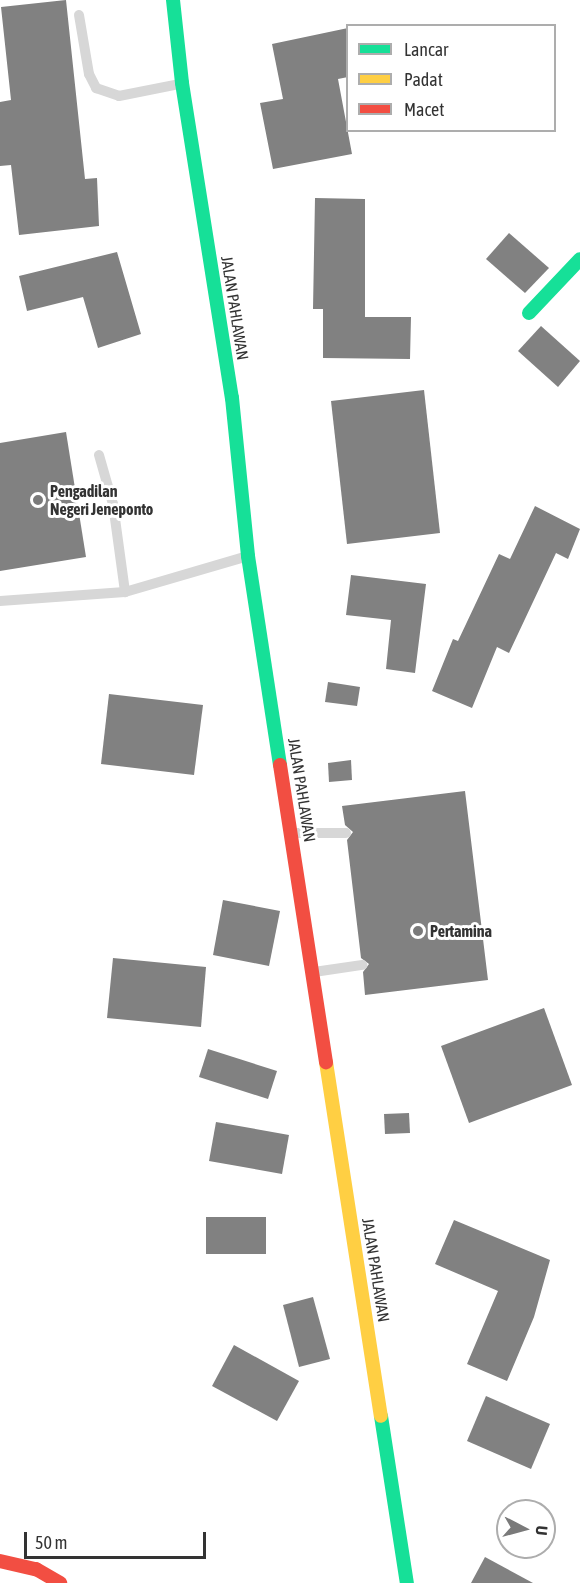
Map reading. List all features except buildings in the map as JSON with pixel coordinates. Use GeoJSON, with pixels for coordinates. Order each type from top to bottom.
{"type":"FeatureCollection","features":[{"type":"Feature","properties":{"kind":"main road","name":"JALAN PAHLAWAN"},"geometry":{"type":"LineString","coordinates":[[173,0],[182,83],[232,398],[248,556],[407,1583]]}},
{"type":"Feature","properties":{"kind":"main road"},"geometry":{"type":"LineString","coordinates":[[528,312],[580,259]]}},
{"type":"Feature","properties":{"kind":"main road"},"geometry":{"type":"LineString","coordinates":[[0,1561],[36,1569],[60,1583]]}},
{"type":"Feature","properties":{"kind":"lane"},"geometry":{"type":"LineString","coordinates":[[80,15],[89,74],[96,88],[119,96],[182,83]]}},
{"type":"Feature","properties":{"kind":"lane"},"geometry":{"type":"LineString","coordinates":[[99,454],[113,504],[125,592]]}},
{"type":"Feature","properties":{"kind":"lane"},"geometry":{"type":"LineString","coordinates":[[0,601],[125,592],[248,556]]}},
{"type":"Feature","properties":{"kind":"lane"},"geometry":{"type":"LineString","coordinates":[[292,833],[346,833]]}},
{"type":"Feature","properties":{"kind":"lane"},"geometry":{"type":"LineString","coordinates":[[313,972],[362,965]]}},
{"type":"Feature","properties":{"kind":"traffic: fast"},"geometry":{"type":"LineString","coordinates":[[173,0],[182,83],[232,398],[248,556],[280,765]]}},
{"type":"Feature","properties":{"kind":"traffic: fast"},"geometry":{"type":"LineString","coordinates":[[529,313],[580,259]]}},
{"type":"Feature","properties":{"kind":"traffic: fast"},"geometry":{"type":"LineString","coordinates":[[381,1416],[407,1583]]}},
{"type":"Feature","properties":{"kind":"traffic: slow"},"geometry":{"type":"LineString","coordinates":[[326,1062],[381,1416]]}},
{"type":"Feature","properties":{"kind":"traffic: jam"},"geometry":{"type":"LineString","coordinates":[[280,765],[326,1062]]}},
{"type":"Feature","properties":{"kind":"traffic: jam"},"geometry":{"type":"LineString","coordinates":[[0,1561],[36,1569],[60,1583]]}},
{"type":"Feature","properties":{"kind":"place","name":"Pengadilan Negeri Jeneponto"},"geometry":{"type":"Point","coordinates":[38,500]}},
{"type":"Feature","properties":{"kind":"place","name":"Pertamina"},"geometry":{"type":"Point","coordinates":[418,931]}}]}
